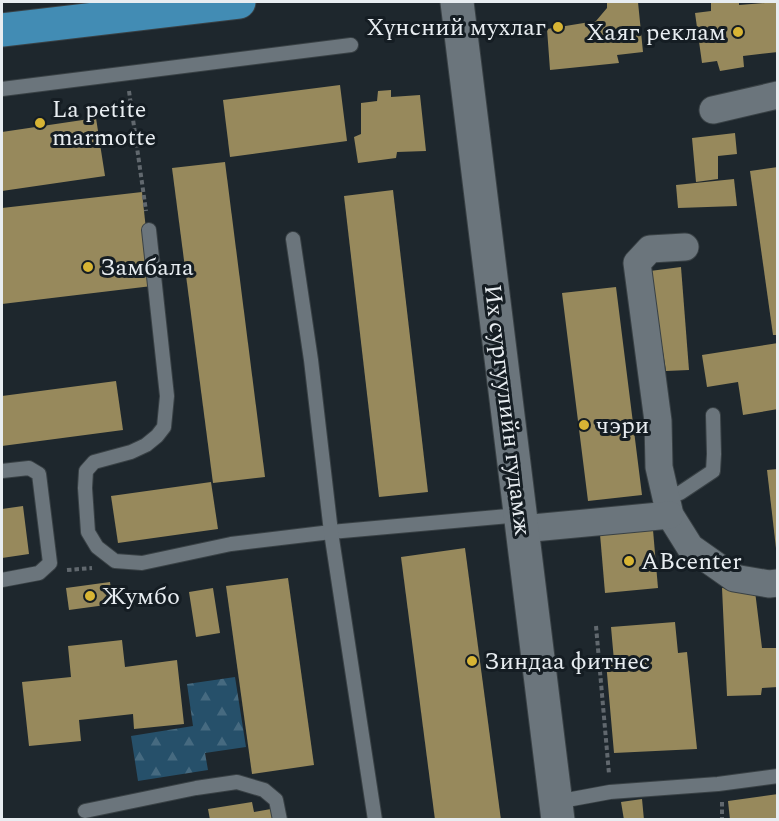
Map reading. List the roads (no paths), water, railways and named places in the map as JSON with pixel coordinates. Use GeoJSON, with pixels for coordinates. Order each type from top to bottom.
{"type":"FeatureCollection","features":[{"type":"Feature","properties":{"kind":"main road"},"geometry":{"type":"LineString","coordinates":[[2,30],[239,2]]}},
{"type":"Feature","properties":{"kind":"main road","name":"Их сургуулийн гудамж"},"geometry":{"type":"LineString","coordinates":[[457,2],[557,811]]}},
{"type":"Feature","properties":{"kind":"street"},"geometry":{"type":"LineString","coordinates":[[713,110],[777,95]]}},
{"type":"Feature","properties":{"kind":"street"},"geometry":{"type":"LineString","coordinates":[[685,247],[650,249],[637,263],[657,421],[659,467],[667,505],[690,547],[718,568],[734,578],[769,584],[777,583]]}},
{"type":"Feature","properties":{"kind":"street"},"geometry":{"type":"LineString","coordinates":[[521,522],[667,505]]}},
{"type":"Feature","properties":{"kind":"lane"},"geometry":{"type":"LineString","coordinates":[[2,88],[351,45]]}},
{"type":"Feature","properties":{"kind":"lane"},"geometry":{"type":"LineString","coordinates":[[149,230],[167,396],[164,427],[146,445],[94,462],[86,471],[88,532],[97,547],[115,561],[142,562],[231,544],[331,532],[521,522]]}},
{"type":"Feature","properties":{"kind":"lane"},"geometry":{"type":"LineString","coordinates":[[293,239],[311,360],[331,532],[375,819]]}},
{"type":"Feature","properties":{"kind":"lane"},"geometry":{"type":"LineString","coordinates":[[667,505],[680,493],[713,471],[713,416]]}},
{"type":"Feature","properties":{"kind":"lane"},"geometry":{"type":"LineString","coordinates":[[2,471],[29,468],[39,474],[50,563],[39,573],[2,580]]}},
{"type":"Feature","properties":{"kind":"lane"},"geometry":{"type":"LineString","coordinates":[[557,811],[610,792],[718,784],[777,776]]}},
{"type":"Feature","properties":{"kind":"lane"},"geometry":{"type":"LineString","coordinates":[[85,811],[237,782],[264,790],[276,800],[280,819]]}},
{"type":"Feature","properties":{"kind":"place","name":"Хүнсний мухлаг"},"geometry":{"type":"Point","coordinates":[558,27]}},
{"type":"Feature","properties":{"kind":"place","name":"Хаяг реклам"},"geometry":{"type":"Point","coordinates":[738,32]}},
{"type":"Feature","properties":{"kind":"place","name":"La petite marmotte"},"geometry":{"type":"Point","coordinates":[40,123]}},
{"type":"Feature","properties":{"kind":"place","name":"Замбала"},"geometry":{"type":"Point","coordinates":[88,267]}},
{"type":"Feature","properties":{"kind":"place","name":"чэри"},"geometry":{"type":"Point","coordinates":[584,425]}},
{"type":"Feature","properties":{"kind":"place","name":"ABcenter"},"geometry":{"type":"Point","coordinates":[629,561]}},
{"type":"Feature","properties":{"kind":"place","name":"Жумбо"},"geometry":{"type":"Point","coordinates":[90,596]}},
{"type":"Feature","properties":{"kind":"place","name":"Зиндаа фитнес"},"geometry":{"type":"Point","coordinates":[472,661]}}]}
